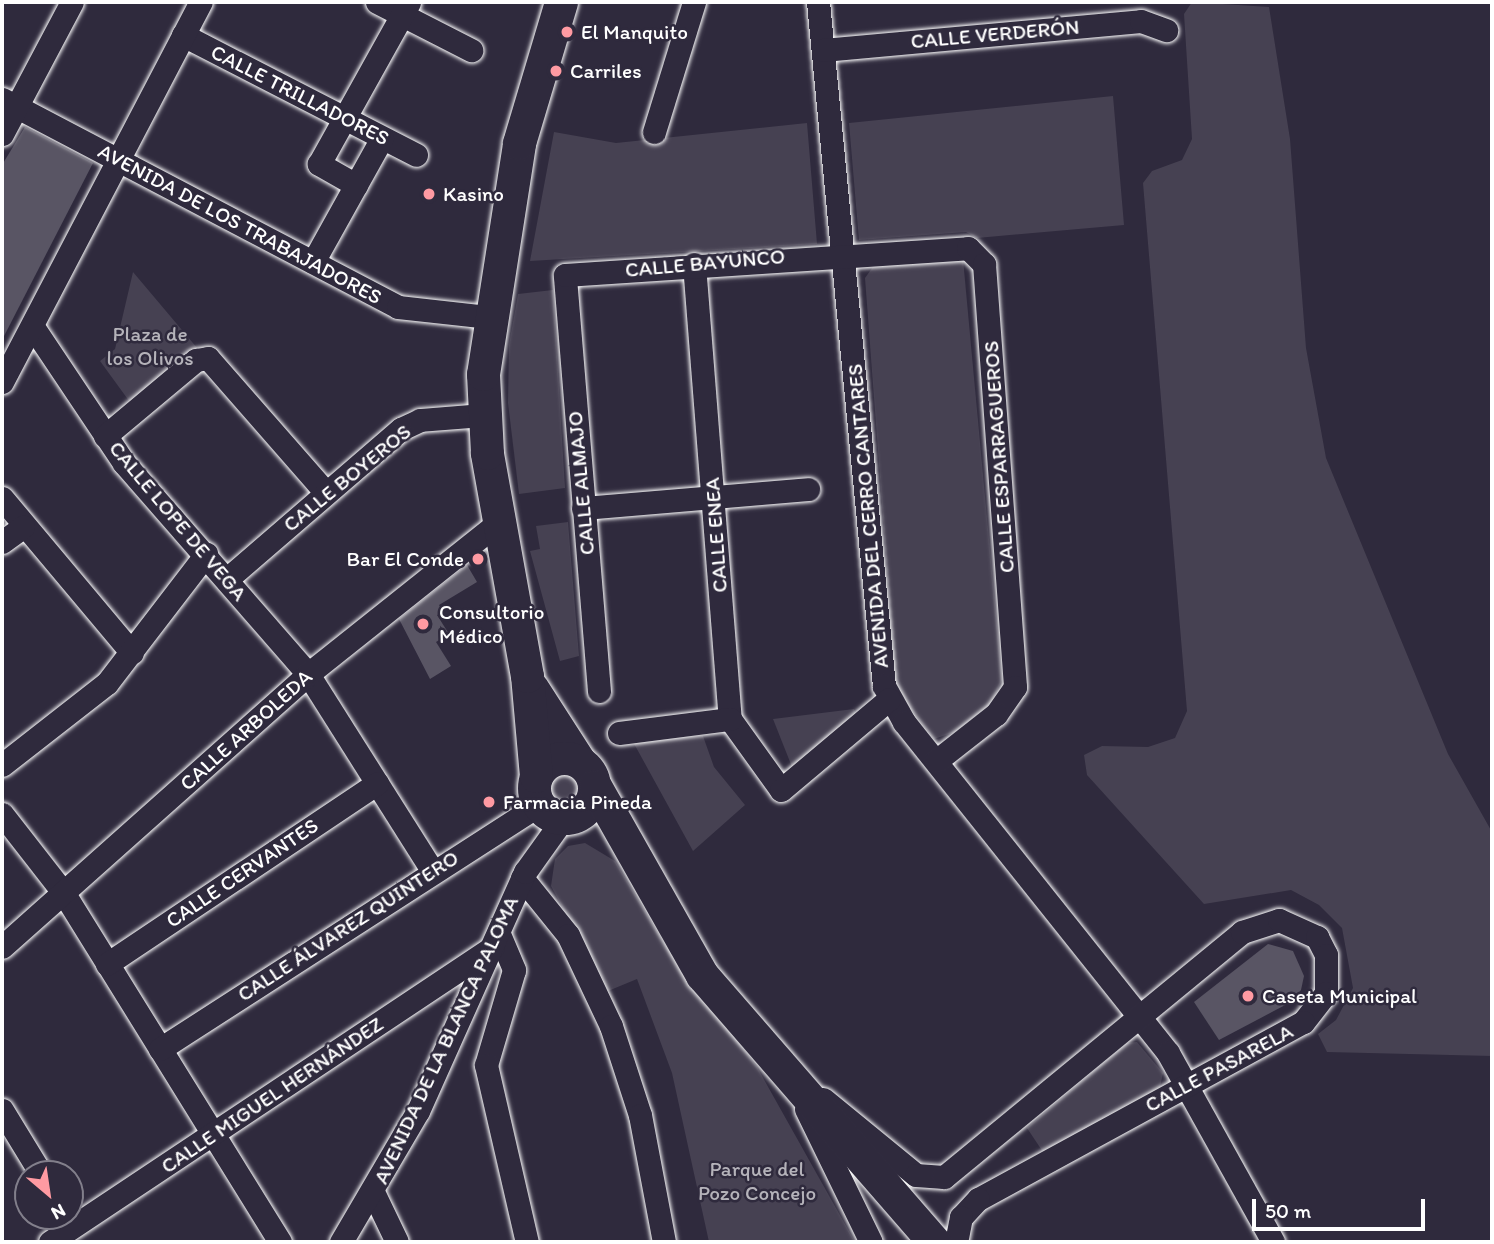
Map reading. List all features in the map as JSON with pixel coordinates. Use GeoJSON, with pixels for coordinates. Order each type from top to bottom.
{"type":"FeatureCollection","features":[{"type":"Feature","properties":{"kind":"main road"},"geometry":{"type":"LineString","coordinates":[[552,804],[498,523],[484,415],[489,317],[519,143],[561,2]]}},
{"type":"Feature","properties":{"kind":"main road"},"geometry":{"type":"LineString","coordinates":[[527,676],[587,773],[632,860],[685,951],[790,1077],[951,1240]]}},
{"type":"Feature","properties":{"kind":"main road"},"geometry":{"type":"LineString","coordinates":[[552,804],[558,758],[587,773]]}},
{"type":"Feature","properties":{"kind":"main road"},"geometry":{"type":"LineString","coordinates":[[552,804],[589,806],[587,773]]}},
{"type":"Feature","properties":{"kind":"main road"},"geometry":{"type":"LineString","coordinates":[[552,804],[608,834],[632,860]]}},
{"type":"Feature","properties":{"kind":"street"},"geometry":{"type":"LineString","coordinates":[[2,134],[9,102],[72,2]]}},
{"type":"Feature","properties":{"kind":"street"},"geometry":{"type":"LineString","coordinates":[[2,382],[33,327],[116,159],[201,2]]}},
{"type":"Feature","properties":{"kind":"street"},"geometry":{"type":"LineString","coordinates":[[377,2],[406,8],[471,50]]}},
{"type":"Feature","properties":{"kind":"street"},"geometry":{"type":"LineString","coordinates":[[654,132],[694,2]]}},
{"type":"Feature","properties":{"kind":"street","name":"AVENIDA DEL CERRO CANTARES"},"geometry":{"type":"LineString","coordinates":[[818,2],[846,252],[882,678],[889,699],[1141,1017],[1189,1084],[1273,1242]]}},
{"type":"Feature","properties":{"kind":"street"},"geometry":{"type":"LineString","coordinates":[[356,185],[319,164],[406,8]]}},
{"type":"Feature","properties":{"kind":"street","name":"CALLE VERDERÓN"},"geometry":{"type":"LineString","coordinates":[[823,50],[1141,21],[1166,30]]}},
{"type":"Feature","properties":{"kind":"street","name":"CALLE TRILLADORES"},"geometry":{"type":"LineString","coordinates":[[183,35],[416,155]]}},
{"type":"Feature","properties":{"kind":"street","name":"AVENIDA DE LOS TRABAJADORES"},"geometry":{"type":"LineString","coordinates":[[9,102],[408,310],[489,317]]}},
{"type":"Feature","properties":{"kind":"street"},"geometry":{"type":"LineString","coordinates":[[313,262],[382,138]]}},
{"type":"Feature","properties":{"kind":"street","name":"CALLE ESPARRAGUEROS"},"geometry":{"type":"LineString","coordinates":[[846,252],[968,248],[984,264],[1015,687],[996,713],[936,761]]}},
{"type":"Feature","properties":{"kind":"street","name":"CALLE BAYUNCO"},"geometry":{"type":"LineString","coordinates":[[565,275],[846,252]]}},
{"type":"Feature","properties":{"kind":"street","name":"CALLE ENEA"},"geometry":{"type":"LineString","coordinates":[[694,264],[730,719]]}},
{"type":"Feature","properties":{"kind":"street","name":"CALLE ALMAJO"},"geometry":{"type":"LineString","coordinates":[[565,275],[599,691]]}},
{"type":"Feature","properties":{"kind":"street","name":"CALLE LOPE DE VEGA"},"geometry":{"type":"LineString","coordinates":[[33,327],[105,436],[308,674],[432,870]]}},
{"type":"Feature","properties":{"kind":"street"},"geometry":{"type":"LineString","coordinates":[[105,436],[202,358],[326,493]]}},
{"type":"Feature","properties":{"kind":"street","name":"CALLE BOYEROS"},"geometry":{"type":"LineString","coordinates":[[227,579],[410,424],[484,415]]}},
{"type":"Feature","properties":{"kind":"street"},"geometry":{"type":"LineString","coordinates":[[583,508],[808,489]]}},
{"type":"Feature","properties":{"kind":"street"},"geometry":{"type":"LineString","coordinates":[[2,498],[23,527],[132,653]]}},
{"type":"Feature","properties":{"kind":"street","name":"CALLE ARBOLEDA"},"geometry":{"type":"LineString","coordinates":[[2,947],[308,674],[498,523]]}},
{"type":"Feature","properties":{"kind":"street"},"geometry":{"type":"LineString","coordinates":[[2,542],[23,527]]}},
{"type":"Feature","properties":{"kind":"street"},"geometry":{"type":"LineString","coordinates":[[2,765],[94,695],[132,653],[206,554]]}},
{"type":"Feature","properties":{"kind":"street"},"geometry":{"type":"LineString","coordinates":[[619,733],[730,719],[781,790],[889,699]]}},
{"type":"Feature","properties":{"kind":"street","name":"CALLE CERVANTES"},"geometry":{"type":"LineString","coordinates":[[107,964],[377,783]]}},
{"type":"Feature","properties":{"kind":"street","name":"CALLE ÁLVAREZ QUINTERO"},"geometry":{"type":"LineString","coordinates":[[160,1049],[432,870],[552,804]]}},
{"type":"Feature","properties":{"kind":"street","name":"AVENIDA DE LA BLANCA PALOMA"},"geometry":{"type":"LineString","coordinates":[[341,1242],[374,1195],[496,941],[552,804]]}},
{"type":"Feature","properties":{"kind":"street"},"geometry":{"type":"LineString","coordinates":[[2,814],[63,892],[279,1242]]}},
{"type":"Feature","properties":{"kind":"street"},"geometry":{"type":"LineString","coordinates":[[524,875],[568,935],[611,1026],[640,1115],[664,1242]]}},
{"type":"Feature","properties":{"kind":"street","name":"CALLE PASARELA"},"geometry":{"type":"LineString","coordinates":[[790,1077],[916,1175],[944,1177],[1258,923],[1279,920],[1317,937],[1329,975],[1318,1009],[1287,1033],[978,1199],[951,1240]]}},
{"type":"Feature","properties":{"kind":"street"},"geometry":{"type":"LineString","coordinates":[[496,941],[514,970],[486,1065],[527,1242]]}},
{"type":"Feature","properties":{"kind":"street","name":"CALLE MIGUEL HERNÁNDEZ"},"geometry":{"type":"LineString","coordinates":[[84,1221],[496,941]]}},
{"type":"Feature","properties":{"kind":"street"},"geometry":{"type":"LineString","coordinates":[[790,1077],[871,1242]]}},
{"type":"Feature","properties":{"kind":"street"},"geometry":{"type":"LineString","coordinates":[[2,1110],[32,1160]]}},
{"type":"Feature","properties":{"kind":"street"},"geometry":{"type":"LineString","coordinates":[[374,1195],[397,1242]]}},
{"type":"Feature","properties":{"kind":"street","name":"CALLE MIGUEL HERNÁNDEZ"},"geometry":{"type":"LineString","coordinates":[[50,1242],[71,1230]]}},
{"type":"Feature","properties":{"kind":"green space"},"geometry":{"type":"Polygon","coordinates":[[[1192,2],[1269,7],[1290,139],[1306,348],[1326,458],[1448,754],[1492,832],[1492,1056],[1327,1052],[1318,1034],[1336,1020],[1353,988],[1342,928],[1319,905],[1291,890],[1204,904],[1087,775],[1084,755],[1102,746],[1148,747],[1175,738],[1187,711],[1143,183],[1152,171],[1182,160],[1192,139],[1184,14],[1192,2]]]}},
{"type":"Feature","properties":{"kind":"green space"},"geometry":{"type":"Polygon","coordinates":[[[1113,96],[1124,225],[977,238],[966,232],[859,240],[849,123],[1113,96]]]}},
{"type":"Feature","properties":{"kind":"green space"},"geometry":{"type":"Polygon","coordinates":[[[807,123],[817,244],[530,261],[554,132],[616,143],[807,123]]]}},
{"type":"Feature","properties":{"kind":"green space"},"geometry":{"type":"Polygon","coordinates":[[[963,259],[1002,680],[991,703],[955,732],[934,739],[896,689],[865,278],[875,264],[963,259]]]}},
{"type":"Feature","properties":{"kind":"green space","name":"Plaza de los Olivos"},"geometry":{"type":"Polygon","coordinates":[[[133,272],[198,349],[132,405],[100,361],[115,349],[133,272]]]}},
{"type":"Feature","properties":{"kind":"green space"},"geometry":{"type":"Polygon","coordinates":[[[553,290],[565,488],[519,494],[508,403],[509,345],[518,294],[553,290]]]}},
{"type":"Feature","properties":{"kind":"green space"},"geometry":{"type":"Polygon","coordinates":[[[568,522],[579,656],[560,661],[530,551],[540,549],[536,526],[568,522]]]}},
{"type":"Feature","properties":{"kind":"green space"},"geometry":{"type":"Polygon","coordinates":[[[854,709],[857,718],[794,772],[773,719],[854,709]]]}},
{"type":"Feature","properties":{"kind":"green space"},"geometry":{"type":"Polygon","coordinates":[[[703,736],[714,767],[745,805],[693,851],[632,740],[703,736]]]}},
{"type":"Feature","properties":{"kind":"green space"},"geometry":{"type":"Polygon","coordinates":[[[564,768],[578,773],[583,787],[578,801],[564,806],[550,801],[545,787],[550,773],[564,768]]]}},
{"type":"Feature","properties":{"kind":"green space","name":"Parque del Pozo Concejo"},"geometry":{"type":"Polygon","coordinates":[[[585,843],[615,861],[662,940],[757,1067],[855,1242],[709,1242],[672,1073],[637,979],[608,991],[551,886],[555,859],[568,846],[585,843]]]}},
{"type":"Feature","properties":{"kind":"green space"},"geometry":{"type":"Polygon","coordinates":[[[1137,1042],[1163,1073],[1159,1092],[1043,1152],[1027,1128],[1127,1043],[1137,1042]]]}},
{"type":"Feature","properties":{"kind":"building"},"geometry":{"type":"Polygon","coordinates":[[[25,127],[93,163],[2,340],[2,165],[25,127]]]}},
{"type":"Feature","properties":{"kind":"building","name":"Consultorio Médico"},"geometry":{"type":"Polygon","coordinates":[[[467,565],[477,582],[439,605],[443,612],[437,615],[449,634],[436,642],[451,666],[430,679],[399,619],[467,565]]]}},
{"type":"Feature","properties":{"kind":"building","name":"Caseta Municipal"},"geometry":{"type":"Polygon","coordinates":[[[1268,944],[1293,951],[1304,976],[1301,990],[1291,1002],[1219,1040],[1194,1002],[1268,944]]]}},
{"type":"Feature","properties":{"kind":"place","name":"El Manquito"},"geometry":{"type":"Point","coordinates":[567,32]}},
{"type":"Feature","properties":{"kind":"place","name":"Carriles"},"geometry":{"type":"Point","coordinates":[556,71]}},
{"type":"Feature","properties":{"kind":"place","name":"Kasino"},"geometry":{"type":"Point","coordinates":[429,194]}},
{"type":"Feature","properties":{"kind":"place","name":"Bar El Conde"},"geometry":{"type":"Point","coordinates":[478,559]}},
{"type":"Feature","properties":{"kind":"place","name":"Consultorio Médico"},"geometry":{"type":"Point","coordinates":[423,624]}},
{"type":"Feature","properties":{"kind":"place","name":"Farmacia Pineda"},"geometry":{"type":"Point","coordinates":[489,802]}},
{"type":"Feature","properties":{"kind":"place","name":"Caseta Municipal"},"geometry":{"type":"Point","coordinates":[1248,996]}}]}
